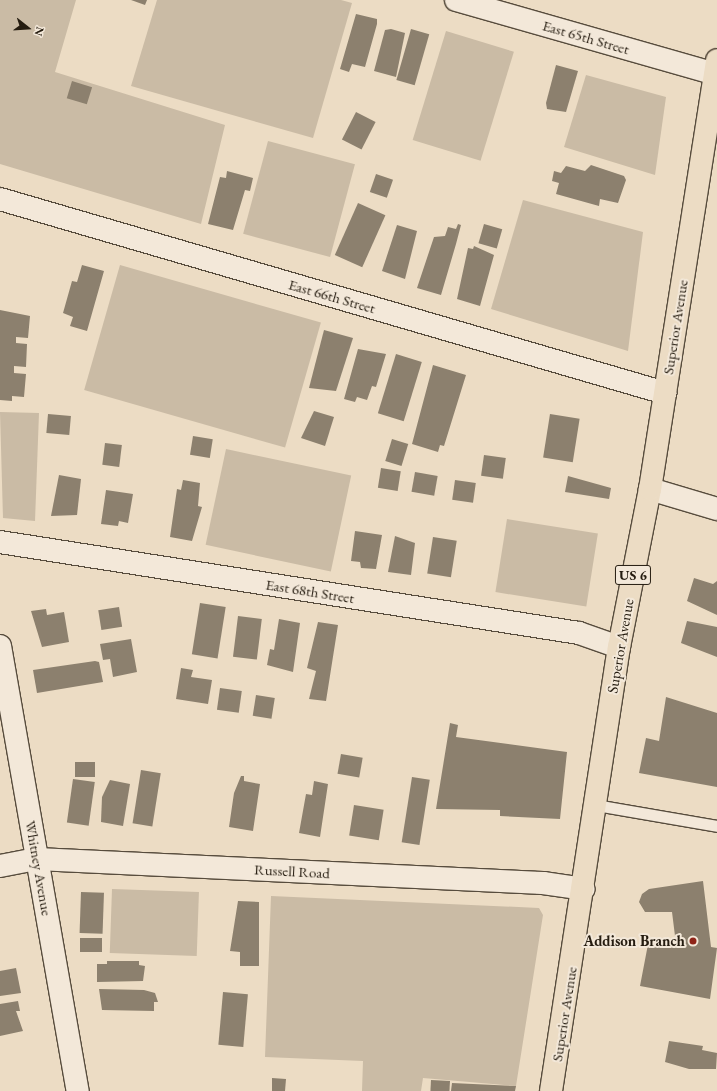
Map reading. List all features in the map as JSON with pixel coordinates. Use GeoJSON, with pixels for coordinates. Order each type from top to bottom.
{"type":"FeatureCollection","features":[{"type":"Feature","properties":{"kind":"main road","name":"Superior Avenue"},"geometry":{"type":"LineString","coordinates":[[551,1091],[584,889],[619,647],[650,489],[716,69]]}},
{"type":"Feature","properties":{"kind":"street","name":"East 65th Street"},"geometry":{"type":"LineString","coordinates":[[456,0],[716,69]]}},
{"type":"Feature","properties":{"kind":"street","name":"East 66th Street"},"geometry":{"type":"LineString","coordinates":[[0,199],[665,393]]}},
{"type":"Feature","properties":{"kind":"street"},"geometry":{"type":"LineString","coordinates":[[650,489],[717,509]]}},
{"type":"Feature","properties":{"kind":"street","name":"East 68th Street"},"geometry":{"type":"LineString","coordinates":[[0,542],[579,633],[619,647]]}},
{"type":"Feature","properties":{"kind":"street","name":"Whitney Avenue"},"geometry":{"type":"LineString","coordinates":[[0,646],[78,1091]]}},
{"type":"Feature","properties":{"kind":"street","name":"Russell Road"},"geometry":{"type":"LineString","coordinates":[[0,866],[37,859],[543,883],[584,889]]}},
{"type":"Feature","properties":{"kind":"lane"},"geometry":{"type":"LineString","coordinates":[[596,805],[717,826]]}},
{"type":"Feature","properties":{"kind":"shaded area"},"geometry":{"type":"Polygon","coordinates":[[[0,0],[76,0],[55,72],[225,125],[201,224],[0,164],[0,0]]]}},
{"type":"Feature","properties":{"kind":"shaded area"},"geometry":{"type":"Polygon","coordinates":[[[157,0],[341,0],[352,3],[313,138],[131,86],[157,0]]]}},
{"type":"Feature","properties":{"kind":"shaded area"},"geometry":{"type":"Polygon","coordinates":[[[446,31],[514,52],[481,161],[413,140],[446,31]]]}},
{"type":"Feature","properties":{"kind":"shaded area"},"geometry":{"type":"Polygon","coordinates":[[[586,75],[666,97],[655,175],[564,147],[586,75]]]}},
{"type":"Feature","properties":{"kind":"shaded area"},"geometry":{"type":"Polygon","coordinates":[[[268,141],[355,164],[330,257],[243,234],[268,141]]]}},
{"type":"Feature","properties":{"kind":"shaded area"},"geometry":{"type":"Polygon","coordinates":[[[523,200],[643,232],[628,351],[491,309],[523,200]]]}},
{"type":"Feature","properties":{"kind":"shaded area"},"geometry":{"type":"Polygon","coordinates":[[[120,265],[321,323],[285,448],[84,390],[120,265]]]}},
{"type":"Feature","properties":{"kind":"shaded area"},"geometry":{"type":"Polygon","coordinates":[[[0,412],[39,413],[35,521],[3,518],[0,412]]]}},
{"type":"Feature","properties":{"kind":"shaded area"},"geometry":{"type":"Polygon","coordinates":[[[226,449],[351,476],[331,571],[206,545],[226,449]]]}},
{"type":"Feature","properties":{"kind":"shaded area"},"geometry":{"type":"Polygon","coordinates":[[[507,519],[598,533],[586,606],[495,592],[507,519]]]}},
{"type":"Feature","properties":{"kind":"shaded area"},"geometry":{"type":"Polygon","coordinates":[[[112,889],[199,892],[197,956],[110,953],[112,889]]]}},
{"type":"Feature","properties":{"kind":"shaded area"},"geometry":{"type":"Polygon","coordinates":[[[271,896],[539,908],[543,915],[516,1086],[423,1078],[421,1091],[362,1091],[363,1061],[265,1057],[271,896]]]}},
{"type":"Feature","properties":{"kind":"building"},"geometry":{"type":"Polygon","coordinates":[[[131,0],[147,0],[145,5],[131,0]]]}},
{"type":"Feature","properties":{"kind":"building"},"geometry":{"type":"Polygon","coordinates":[[[356,14],[377,19],[377,24],[365,67],[352,64],[349,72],[340,69],[356,14]]]}},
{"type":"Feature","properties":{"kind":"building"},"geometry":{"type":"Polygon","coordinates":[[[391,29],[405,33],[396,77],[374,71],[385,30],[391,29]]]}},
{"type":"Feature","properties":{"kind":"building"},"geometry":{"type":"Polygon","coordinates":[[[411,29],[429,34],[415,85],[396,80],[411,29]]]}},
{"type":"Feature","properties":{"kind":"building"},"geometry":{"type":"Polygon","coordinates":[[[556,65],[578,71],[566,112],[547,109],[546,103],[556,65]]]}},
{"type":"Feature","properties":{"kind":"building"},"geometry":{"type":"Polygon","coordinates":[[[72,81],[92,87],[87,104],[67,98],[72,81]]]}},
{"type":"Feature","properties":{"kind":"building"},"geometry":{"type":"Polygon","coordinates":[[[356,112],[376,122],[362,150],[342,140],[356,112]]]}},
{"type":"Feature","properties":{"kind":"building"},"geometry":{"type":"Polygon","coordinates":[[[591,165],[624,176],[626,180],[618,203],[600,199],[599,206],[556,194],[559,183],[552,181],[554,171],[561,173],[566,166],[585,171],[591,165]]]}},
{"type":"Feature","properties":{"kind":"building"},"geometry":{"type":"Polygon","coordinates":[[[227,171],[253,178],[250,191],[245,190],[233,230],[208,224],[220,177],[226,178],[227,171]]]}},
{"type":"Feature","properties":{"kind":"building"},"geometry":{"type":"Polygon","coordinates":[[[376,174],[393,180],[387,198],[370,192],[376,174]]]}},
{"type":"Feature","properties":{"kind":"building"},"geometry":{"type":"Polygon","coordinates":[[[358,203],[385,215],[362,267],[335,255],[358,203]]]}},
{"type":"Feature","properties":{"kind":"building"},"geometry":{"type":"Polygon","coordinates":[[[458,224],[461,225],[441,295],[417,288],[434,237],[445,236],[448,227],[456,229],[458,224]]]}},
{"type":"Feature","properties":{"kind":"building"},"geometry":{"type":"Polygon","coordinates":[[[484,224],[502,229],[497,248],[478,243],[484,224]]]}},
{"type":"Feature","properties":{"kind":"building"},"geometry":{"type":"Polygon","coordinates":[[[397,225],[417,231],[405,279],[382,271],[397,225]]]}},
{"type":"Feature","properties":{"kind":"building"},"geometry":{"type":"Polygon","coordinates":[[[474,246],[494,255],[480,306],[457,299],[468,248],[473,249],[474,246]]]}},
{"type":"Feature","properties":{"kind":"building"},"geometry":{"type":"Polygon","coordinates":[[[82,265],[104,271],[87,331],[70,326],[73,317],[63,313],[72,281],[77,282],[82,265]]]}},
{"type":"Feature","properties":{"kind":"building"},"geometry":{"type":"Polygon","coordinates":[[[0,310],[30,316],[28,338],[16,337],[16,343],[27,344],[26,367],[14,366],[14,373],[26,374],[24,397],[12,396],[12,401],[0,400],[0,310]]]}},
{"type":"Feature","properties":{"kind":"building"},"geometry":{"type":"Polygon","coordinates":[[[324,330],[353,338],[336,391],[309,388],[324,330]]]}},
{"type":"Feature","properties":{"kind":"building"},"geometry":{"type":"Polygon","coordinates":[[[358,349],[386,354],[376,387],[372,386],[367,400],[357,397],[355,402],[344,399],[358,349]]]}},
{"type":"Feature","properties":{"kind":"building"},"geometry":{"type":"Polygon","coordinates":[[[396,354],[422,362],[404,421],[378,413],[396,354]]]}},
{"type":"Feature","properties":{"kind":"building"},"geometry":{"type":"Polygon","coordinates":[[[433,365],[466,375],[444,446],[440,445],[438,452],[412,444],[433,365]]]}},
{"type":"Feature","properties":{"kind":"building"},"geometry":{"type":"Polygon","coordinates":[[[314,411],[334,417],[325,446],[301,438],[314,411]]]}},
{"type":"Feature","properties":{"kind":"building"},"geometry":{"type":"Polygon","coordinates":[[[48,414],[71,416],[69,435],[46,433],[48,414]]]}},
{"type":"Feature","properties":{"kind":"building"},"geometry":{"type":"Polygon","coordinates":[[[550,414],[580,419],[573,462],[543,457],[550,414]]]}},
{"type":"Feature","properties":{"kind":"building"},"geometry":{"type":"Polygon","coordinates":[[[193,436],[213,439],[210,458],[190,455],[193,436]]]}},
{"type":"Feature","properties":{"kind":"building"},"geometry":{"type":"Polygon","coordinates":[[[392,439],[408,444],[402,466],[385,461],[392,439]]]}},
{"type":"Feature","properties":{"kind":"building"},"geometry":{"type":"Polygon","coordinates":[[[105,443],[122,445],[119,467],[102,465],[105,443]]]}},
{"type":"Feature","properties":{"kind":"building"},"geometry":{"type":"Polygon","coordinates":[[[484,455],[506,458],[503,479],[481,476],[484,455]]]}},
{"type":"Feature","properties":{"kind":"building"},"geometry":{"type":"Polygon","coordinates":[[[381,468],[401,471],[398,491],[378,488],[381,468]]]}},
{"type":"Feature","properties":{"kind":"building"},"geometry":{"type":"Polygon","coordinates":[[[415,472],[438,476],[434,496],[412,492],[415,472]]]}},
{"type":"Feature","properties":{"kind":"building"},"geometry":{"type":"Polygon","coordinates":[[[59,475],[81,479],[77,515],[51,516],[59,475]]]}},
{"type":"Feature","properties":{"kind":"building"},"geometry":{"type":"Polygon","coordinates":[[[568,476],[611,488],[609,499],[565,492],[568,476]]]}},
{"type":"Feature","properties":{"kind":"building"},"geometry":{"type":"Polygon","coordinates":[[[183,480],[200,483],[198,506],[202,507],[192,541],[170,537],[177,489],[181,490],[183,480]]]}},
{"type":"Feature","properties":{"kind":"building"},"geometry":{"type":"Polygon","coordinates":[[[455,480],[476,483],[473,503],[452,500],[455,480]]]}},
{"type":"Feature","properties":{"kind":"building"},"geometry":{"type":"Polygon","coordinates":[[[106,490],[133,494],[128,523],[119,521],[118,526],[101,524],[106,490]]]}},
{"type":"Feature","properties":{"kind":"building"},"geometry":{"type":"Polygon","coordinates":[[[355,531],[382,535],[376,569],[361,568],[360,562],[351,561],[355,531]]]}},
{"type":"Feature","properties":{"kind":"building"},"geometry":{"type":"Polygon","coordinates":[[[395,536],[415,543],[411,575],[388,572],[395,536]]]}},
{"type":"Feature","properties":{"kind":"building"},"geometry":{"type":"Polygon","coordinates":[[[433,537],[457,541],[451,577],[427,574],[433,537]]]}},
{"type":"Feature","properties":{"kind":"building"},"geometry":{"type":"Polygon","coordinates":[[[694,578],[713,584],[717,581],[717,615],[687,601],[694,578]]]}},
{"type":"Feature","properties":{"kind":"building"},"geometry":{"type":"Polygon","coordinates":[[[200,603],[226,607],[218,658],[192,654],[200,603]]]}},
{"type":"Feature","properties":{"kind":"building"},"geometry":{"type":"Polygon","coordinates":[[[119,607],[122,627],[101,630],[98,610],[119,607]]]}},
{"type":"Feature","properties":{"kind":"building"},"geometry":{"type":"Polygon","coordinates":[[[46,609],[47,615],[64,612],[69,642],[42,647],[31,611],[46,609]]]}},
{"type":"Feature","properties":{"kind":"building"},"geometry":{"type":"Polygon","coordinates":[[[238,616],[262,619],[257,660],[233,657],[238,616]]]}},
{"type":"Feature","properties":{"kind":"building"},"geometry":{"type":"Polygon","coordinates":[[[279,619],[300,623],[293,672],[267,665],[270,649],[274,650],[279,619]]]}},
{"type":"Feature","properties":{"kind":"building"},"geometry":{"type":"Polygon","coordinates":[[[687,621],[717,627],[717,657],[681,643],[687,621]]]}},
{"type":"Feature","properties":{"kind":"building"},"geometry":{"type":"Polygon","coordinates":[[[318,622],[338,625],[326,701],[309,699],[316,671],[307,668],[318,622]]]}},
{"type":"Feature","properties":{"kind":"building"},"geometry":{"type":"Polygon","coordinates":[[[131,639],[137,672],[113,677],[110,659],[103,660],[100,644],[131,639]]]}},
{"type":"Feature","properties":{"kind":"building"},"geometry":{"type":"Polygon","coordinates":[[[95,661],[99,662],[103,682],[37,693],[33,670],[95,661]]]}},
{"type":"Feature","properties":{"kind":"building"},"geometry":{"type":"Polygon","coordinates":[[[181,668],[193,670],[191,677],[212,680],[208,704],[176,699],[181,668]]]}},
{"type":"Feature","properties":{"kind":"building"},"geometry":{"type":"Polygon","coordinates":[[[220,688],[242,691],[239,713],[217,710],[220,688]]]}},
{"type":"Feature","properties":{"kind":"building"},"geometry":{"type":"Polygon","coordinates":[[[256,695],[275,698],[271,719],[253,716],[256,695]]]}},
{"type":"Feature","properties":{"kind":"building"},"geometry":{"type":"Polygon","coordinates":[[[666,697],[717,713],[717,787],[639,773],[646,738],[659,741],[666,697]]]}},
{"type":"Feature","properties":{"kind":"building"},"geometry":{"type":"Polygon","coordinates":[[[450,723],[458,725],[456,737],[567,752],[560,819],[500,816],[500,810],[436,809],[450,723]]]}},
{"type":"Feature","properties":{"kind":"building"},"geometry":{"type":"Polygon","coordinates":[[[341,754],[363,758],[359,778],[338,774],[341,754]]]}},
{"type":"Feature","properties":{"kind":"building"},"geometry":{"type":"Polygon","coordinates":[[[75,762],[95,762],[95,777],[75,777],[75,762]]]}},
{"type":"Feature","properties":{"kind":"building"},"geometry":{"type":"Polygon","coordinates":[[[141,770],[161,773],[152,826],[133,823],[141,770]]]}},
{"type":"Feature","properties":{"kind":"building"},"geometry":{"type":"Polygon","coordinates":[[[241,776],[244,776],[244,781],[260,784],[253,831],[229,827],[234,793],[241,776]]]}},
{"type":"Feature","properties":{"kind":"building"},"geometry":{"type":"Polygon","coordinates":[[[412,777],[430,780],[419,845],[402,842],[412,777]]]}},
{"type":"Feature","properties":{"kind":"building"},"geometry":{"type":"Polygon","coordinates":[[[73,779],[95,782],[89,826],[67,823],[73,779]]]}},
{"type":"Feature","properties":{"kind":"building"},"geometry":{"type":"Polygon","coordinates":[[[110,780],[130,784],[123,826],[101,822],[102,797],[110,780]]]}},
{"type":"Feature","properties":{"kind":"building"},"geometry":{"type":"Polygon","coordinates":[[[314,781],[328,784],[320,837],[299,833],[306,794],[312,795],[314,781]]]}},
{"type":"Feature","properties":{"kind":"building"},"geometry":{"type":"Polygon","coordinates":[[[354,805],[384,810],[379,840],[349,836],[354,805]]]}},
{"type":"Feature","properties":{"kind":"building","name":"Addison Branch"},"geometry":{"type":"Polygon","coordinates":[[[703,881],[711,947],[717,948],[710,999],[640,986],[649,939],[676,944],[672,912],[645,912],[639,902],[642,894],[649,889],[703,881]]]}},
{"type":"Feature","properties":{"kind":"building"},"geometry":{"type":"Polygon","coordinates":[[[81,892],[104,893],[103,934],[80,933],[81,892]]]}},
{"type":"Feature","properties":{"kind":"building"},"geometry":{"type":"Polygon","coordinates":[[[238,901],[259,902],[259,966],[240,966],[240,952],[230,951],[238,901]]]}},
{"type":"Feature","properties":{"kind":"building"},"geometry":{"type":"Polygon","coordinates":[[[80,938],[102,938],[102,952],[80,952],[80,938]]]}},
{"type":"Feature","properties":{"kind":"building"},"geometry":{"type":"Polygon","coordinates":[[[107,961],[139,961],[139,965],[145,966],[143,981],[97,982],[97,964],[107,964],[107,961]]]}},
{"type":"Feature","properties":{"kind":"building"},"geometry":{"type":"Polygon","coordinates":[[[16,968],[21,993],[0,996],[0,971],[16,968]]]}},
{"type":"Feature","properties":{"kind":"building"},"geometry":{"type":"Polygon","coordinates":[[[99,989],[144,990],[155,993],[158,1002],[154,1002],[154,1011],[102,1010],[99,989]]]}},
{"type":"Feature","properties":{"kind":"building"},"geometry":{"type":"Polygon","coordinates":[[[223,992],[248,994],[243,1047],[218,1045],[223,992]]]}},
{"type":"Feature","properties":{"kind":"building"},"geometry":{"type":"Polygon","coordinates":[[[18,1001],[20,1011],[16,1011],[23,1031],[0,1036],[0,1004],[18,1001]]]}},
{"type":"Feature","properties":{"kind":"building"},"geometry":{"type":"Polygon","coordinates":[[[669,1041],[703,1046],[702,1050],[717,1053],[716,1069],[689,1069],[665,1062],[669,1041]]]}},
{"type":"Feature","properties":{"kind":"building"},"geometry":{"type":"Polygon","coordinates":[[[272,1078],[286,1079],[285,1091],[272,1091],[272,1078]]]}},
{"type":"Feature","properties":{"kind":"building"},"geometry":{"type":"Polygon","coordinates":[[[431,1080],[450,1081],[449,1091],[430,1091],[431,1080]]]}},
{"type":"Feature","properties":{"kind":"building"},"geometry":{"type":"Polygon","coordinates":[[[452,1083],[516,1086],[515,1091],[451,1091],[452,1083]]]}},
{"type":"Feature","properties":{"kind":"place","name":"Addison Branch"},"geometry":{"type":"Point","coordinates":[693,941]}}]}
